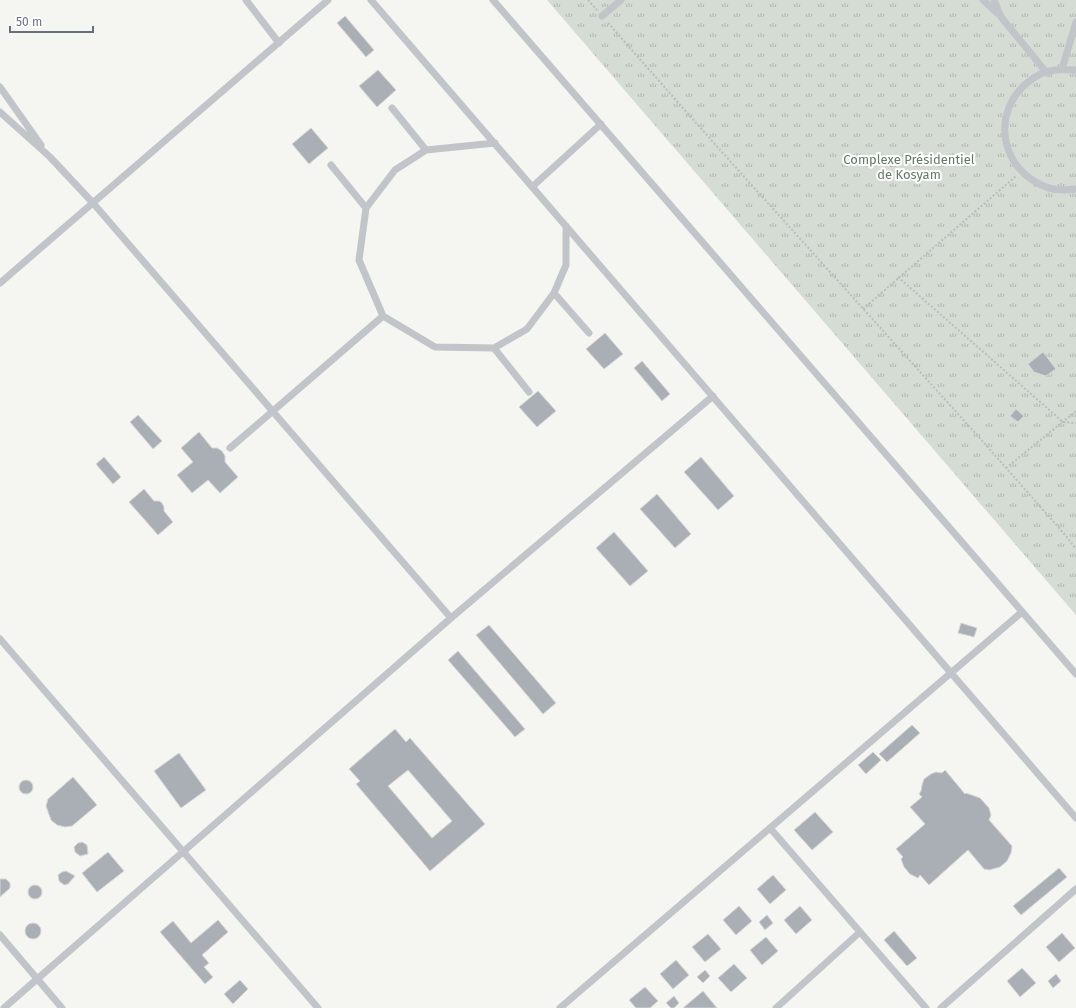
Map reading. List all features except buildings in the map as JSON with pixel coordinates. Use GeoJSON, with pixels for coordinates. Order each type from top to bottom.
{"type":"FeatureCollection","features":[{"type":"Feature","properties":{"kind":"lane"},"geometry":{"type":"LineString","coordinates":[[246,0],[279,43]]}},
{"type":"Feature","properties":{"kind":"lane"},"geometry":{"type":"LineString","coordinates":[[0,283],[328,0]]}},
{"type":"Feature","properties":{"kind":"lane"},"geometry":{"type":"LineString","coordinates":[[371,0],[1076,818]]}},
{"type":"Feature","properties":{"kind":"lane"},"geometry":{"type":"LineString","coordinates":[[493,0],[1076,674]]}},
{"type":"Feature","properties":{"kind":"lane"},"geometry":{"type":"LineString","coordinates":[[602,16],[621,0]]}},
{"type":"Feature","properties":{"kind":"lane"},"geometry":{"type":"LineString","coordinates":[[983,0],[1001,17],[1046,72]]}},
{"type":"Feature","properties":{"kind":"lane"},"geometry":{"type":"LineString","coordinates":[[994,0],[1001,17]]}},
{"type":"Feature","properties":{"kind":"lane"},"geometry":{"type":"LineString","coordinates":[[1062,69],[1076,22]]}},
{"type":"Feature","properties":{"kind":"lane"},"geometry":{"type":"LineString","coordinates":[[1076,70],[1062,69],[1046,72],[1032,79],[1020,88],[1006,115],[1005,130],[1007,145],[1012,159],[1021,171],[1033,181],[1047,188],[1062,190],[1076,189]]}},
{"type":"Feature","properties":{"kind":"lane"},"geometry":{"type":"LineString","coordinates":[[0,87],[50,157]]}},
{"type":"Feature","properties":{"kind":"lane"},"geometry":{"type":"LineString","coordinates":[[392,108],[426,150]]}},
{"type":"Feature","properties":{"kind":"lane"},"geometry":{"type":"LineString","coordinates":[[0,112],[50,157],[92,203],[451,618]]}},
{"type":"Feature","properties":{"kind":"lane"},"geometry":{"type":"LineString","coordinates":[[532,187],[601,124]]}},
{"type":"Feature","properties":{"kind":"lane"},"geometry":{"type":"LineString","coordinates":[[495,143],[426,150],[395,170],[366,208],[360,260],[383,316],[435,347],[494,348],[528,329],[554,293],[566,265],[566,226]]}},
{"type":"Feature","properties":{"kind":"lane"},"geometry":{"type":"LineString","coordinates":[[331,165],[366,208]]}},
{"type":"Feature","properties":{"kind":"lane"},"geometry":{"type":"LineString","coordinates":[[554,293],[589,333]]}},
{"type":"Feature","properties":{"kind":"lane"},"geometry":{"type":"LineString","coordinates":[[230,448],[383,316]]}},
{"type":"Feature","properties":{"kind":"lane"},"geometry":{"type":"LineString","coordinates":[[494,348],[529,392]]}},
{"type":"Feature","properties":{"kind":"lane"},"geometry":{"type":"LineString","coordinates":[[4,1008],[451,618],[712,396]]}},
{"type":"Feature","properties":{"kind":"lane"},"geometry":{"type":"LineString","coordinates":[[560,1008],[1022,612]]}},
{"type":"Feature","properties":{"kind":"lane"},"geometry":{"type":"LineString","coordinates":[[0,640],[318,1008]]}},
{"type":"Feature","properties":{"kind":"lane"},"geometry":{"type":"LineString","coordinates":[[770,828],[926,1008]]}},
{"type":"Feature","properties":{"kind":"lane"},"geometry":{"type":"LineString","coordinates":[[941,1008],[1076,889]]}},
{"type":"Feature","properties":{"kind":"lane"},"geometry":{"type":"LineString","coordinates":[[776,1008],[860,932]]}},
{"type":"Feature","properties":{"kind":"lane"},"geometry":{"type":"LineString","coordinates":[[0,936],[62,1008]]}},
{"type":"Feature","properties":{"kind":"path"},"geometry":{"type":"LineString","coordinates":[[588,0],[977,435],[1076,549]]}},
{"type":"Feature","properties":{"kind":"path"},"geometry":{"type":"LineString","coordinates":[[863,309],[1021,171]]}},
{"type":"Feature","properties":{"kind":"path"},"geometry":{"type":"LineString","coordinates":[[898,277],[1063,422],[1076,424]]}},
{"type":"Feature","properties":{"kind":"path"},"geometry":{"type":"LineString","coordinates":[[1006,468],[1076,411]]}},
{"type":"Feature","properties":{"kind":"green space","name":"Complexe Présidentiel de Kosyam"},"geometry":{"type":"Polygon","coordinates":[[[547,0],[1076,0],[1076,615],[547,0]]]}}]}
